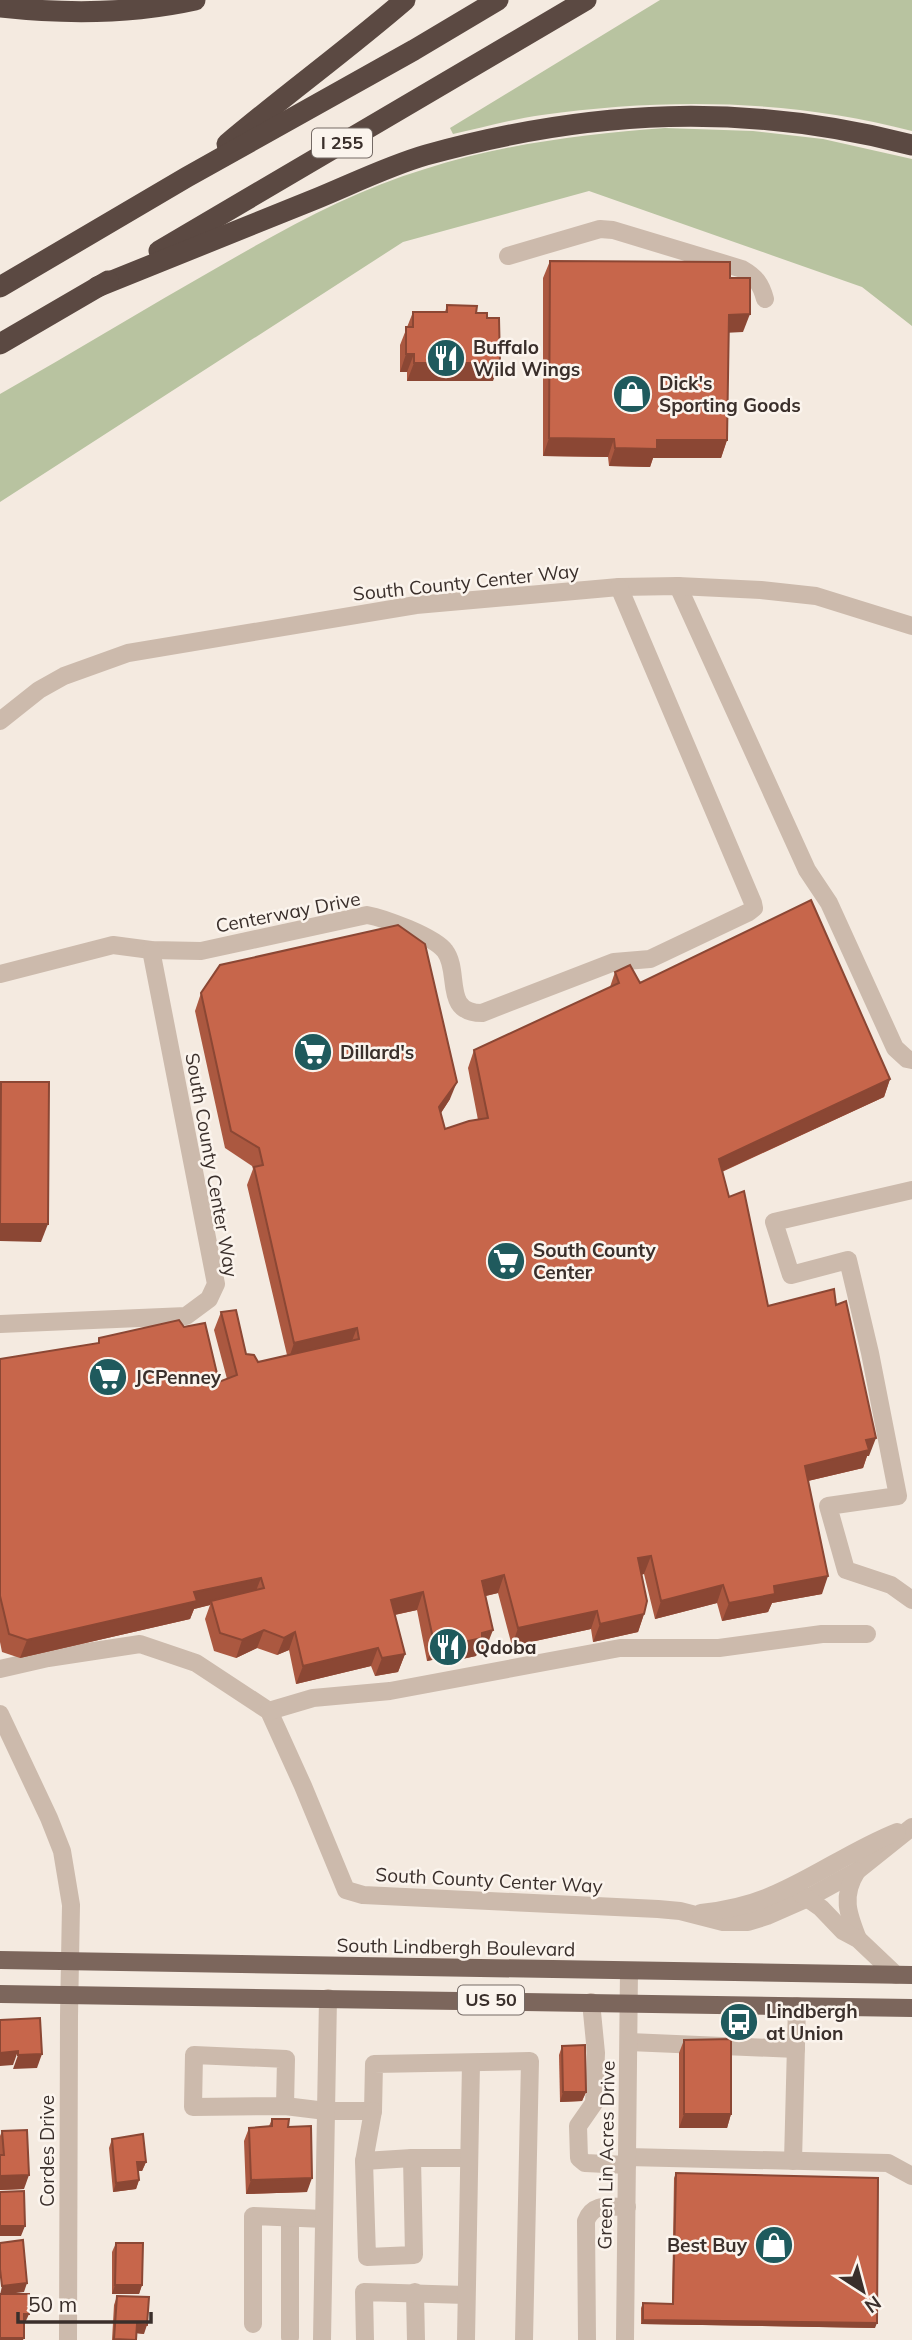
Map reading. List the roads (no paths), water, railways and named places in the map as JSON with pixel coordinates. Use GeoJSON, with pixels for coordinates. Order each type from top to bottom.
{"type":"FeatureCollection","features":[{"type":"Feature","properties":{"kind":"highway"},"geometry":{"type":"LineString","coordinates":[[0,7],[102,11],[172,5],[195,0]]}},
{"type":"Feature","properties":{"kind":"highway"},"geometry":{"type":"LineString","coordinates":[[187,177],[293,89],[352,46],[405,0]]}},
{"type":"Feature","properties":{"kind":"highway","name":"I 255"},"geometry":{"type":"LineString","coordinates":[[0,287],[498,0]]}},
{"type":"Feature","properties":{"kind":"highway","name":"I 255"},"geometry":{"type":"LineString","coordinates":[[0,344],[586,0]]}},
{"type":"Feature","properties":{"kind":"highway"},"geometry":{"type":"LineString","coordinates":[[97,287],[424,156],[532,129],[619,118],[714,115],[800,123],[912,145]]}},
{"type":"Feature","properties":{"kind":"main road","name":"South Lindbergh Boulevard"},"geometry":{"type":"LineString","coordinates":[[0,1959],[904,1975]]}},
{"type":"Feature","properties":{"kind":"main road","name":"US 50"},"geometry":{"type":"LineString","coordinates":[[0,1994],[912,2008]]}},
{"type":"Feature","properties":{"kind":"street"},"geometry":{"type":"LineString","coordinates":[[508,256],[600,229],[613,230],[743,269],[754,276],[765,299]]}},
{"type":"Feature","properties":{"kind":"street"},"geometry":{"type":"LineString","coordinates":[[678,586],[800,855],[829,904],[891,1040],[906,1059],[912,1060]]}},
{"type":"Feature","properties":{"kind":"street","name":"South County Center Way"},"geometry":{"type":"LineString","coordinates":[[0,721],[39,690],[64,676],[128,653],[416,605],[619,587],[678,586],[816,596],[912,626]]}},
{"type":"Feature","properties":{"kind":"street","name":"Centerway Drive"},"geometry":{"type":"LineString","coordinates":[[0,974],[113,945],[151,950],[201,951],[367,915],[384,918],[438,944],[447,952],[454,989],[462,1008],[469,1013],[482,1013],[614,962],[650,959],[749,912],[754,908],[753,903],[619,587]]}},
{"type":"Feature","properties":{"kind":"street","name":"South County Center Way"},"geometry":{"type":"LineString","coordinates":[[0,1324],[186,1316],[209,1299],[216,1284],[151,950]]}},
{"type":"Feature","properties":{"kind":"street"},"geometry":{"type":"LineString","coordinates":[[912,1191],[774,1222],[790,1275],[848,1260],[870,1353],[898,1496],[828,1506],[846,1570],[891,1585],[912,1600]]}},
{"type":"Feature","properties":{"kind":"street"},"geometry":{"type":"LineString","coordinates":[[0,1669],[48,1658],[140,1644],[196,1663],[269,1711],[313,1698],[390,1691],[620,1648],[719,1648],[822,1634],[867,1634]]}},
{"type":"Feature","properties":{"kind":"street","name":"South County Center Way"},"geometry":{"type":"LineString","coordinates":[[269,1711],[346,1890],[363,1895],[658,1909],[694,1914],[723,1922],[748,1922],[808,1898],[857,1871],[912,1826]]}},
{"type":"Feature","properties":{"kind":"street"},"geometry":{"type":"LineString","coordinates":[[0,1714],[62,1851],[71,1905],[69,1961]]}},
{"type":"Feature","properties":{"kind":"street","name":"South County Center Way"},"geometry":{"type":"LineString","coordinates":[[694,1914],[740,1906],[788,1888],[872,1842],[912,1826]]}},
{"type":"Feature","properties":{"kind":"street"},"geometry":{"type":"LineString","coordinates":[[857,1871],[848,1885],[847,1906],[858,1940]]}},
{"type":"Feature","properties":{"kind":"street"},"geometry":{"type":"LineString","coordinates":[[788,1888],[808,1898],[843,1931],[904,1975]]}},
{"type":"Feature","properties":{"kind":"street","name":"Cordes Drive"},"geometry":{"type":"LineString","coordinates":[[68,2340],[69,1961]]}},
{"type":"Feature","properties":{"kind":"street","name":"Green Lin Acres Drive"},"geometry":{"type":"LineString","coordinates":[[625,2340],[629,1971]]}},
{"type":"Feature","properties":{"kind":"street"},"geometry":{"type":"LineString","coordinates":[[322,2340],[328,1998]]}},
{"type":"Feature","properties":{"kind":"street"},"geometry":{"type":"LineString","coordinates":[[590,2002],[596,2053],[594,2103],[578,2126],[579,2158],[585,2163],[888,2163],[912,2176]]}},
{"type":"Feature","properties":{"kind":"street"},"geometry":{"type":"LineString","coordinates":[[793,2161],[797,2006]]}},
{"type":"Feature","properties":{"kind":"street"},"geometry":{"type":"LineString","coordinates":[[628,2042],[796,2049]]}},
{"type":"Feature","properties":{"kind":"street"},"geometry":{"type":"LineString","coordinates":[[285,2106],[286,2059],[194,2055],[192,2107],[285,2106],[326,2111],[373,2111]]}},
{"type":"Feature","properties":{"kind":"street"},"geometry":{"type":"LineString","coordinates":[[412,2158],[414,2255],[367,2257],[364,2161],[373,2111],[374,2064],[530,2061],[524,2340]]}},
{"type":"Feature","properties":{"kind":"street"},"geometry":{"type":"LineString","coordinates":[[466,2340],[471,2063]]}},
{"type":"Feature","properties":{"kind":"street"},"geometry":{"type":"LineString","coordinates":[[364,2161],[469,2158]]}},
{"type":"Feature","properties":{"kind":"street"},"geometry":{"type":"LineString","coordinates":[[587,2340],[586,2221],[590,2211],[597,2207],[627,2207]]}},
{"type":"Feature","properties":{"kind":"street"},"geometry":{"type":"LineString","coordinates":[[253,2324],[253,2216],[324,2219]]}},
{"type":"Feature","properties":{"kind":"street"},"geometry":{"type":"LineString","coordinates":[[290,2218],[290,2337]]}},
{"type":"Feature","properties":{"kind":"street"},"geometry":{"type":"LineString","coordinates":[[365,2340],[364,2292],[467,2295]]}},
{"type":"Feature","properties":{"kind":"street"},"geometry":{"type":"LineString","coordinates":[[415,2292],[416,2340]]}},
{"type":"Feature","properties":{"kind":"place","name":"Buffalo Wild Wings"},"geometry":{"type":"Point","coordinates":[446,358]}},
{"type":"Feature","properties":{"kind":"place","name":"Dick's Sporting Goods"},"geometry":{"type":"Point","coordinates":[632,394]}},
{"type":"Feature","properties":{"kind":"place","name":"Dillard's"},"geometry":{"type":"Point","coordinates":[313,1052]}},
{"type":"Feature","properties":{"kind":"place","name":"South County Center"},"geometry":{"type":"Point","coordinates":[506,1261]}},
{"type":"Feature","properties":{"kind":"place","name":"JCPenney"},"geometry":{"type":"Point","coordinates":[108,1377]}},
{"type":"Feature","properties":{"kind":"place","name":"Qdoba"},"geometry":{"type":"Point","coordinates":[448,1647]}},
{"type":"Feature","properties":{"kind":"place","name":"Lindbergh at Union"},"geometry":{"type":"Point","coordinates":[739,2022]}},
{"type":"Feature","properties":{"kind":"place","name":"Best Buy"},"geometry":{"type":"Point","coordinates":[774,2245]}}]}
